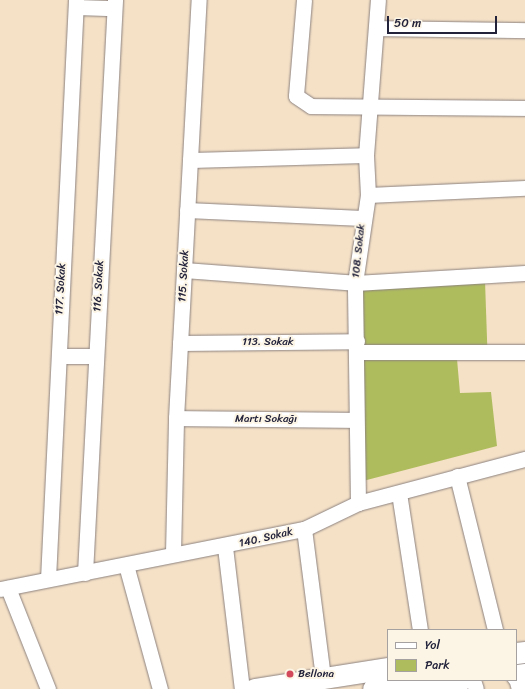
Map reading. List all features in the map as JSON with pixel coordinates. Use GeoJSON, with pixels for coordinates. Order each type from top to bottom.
{"type":"FeatureCollection","features":[{"type":"Feature","properties":{"kind":"main road"},"geometry":{"type":"LineString","coordinates":[[254,689],[387,668]]}},
{"type":"Feature","properties":{"kind":"main road"},"geometry":{"type":"LineString","coordinates":[[379,689],[452,681]]}},
{"type":"Feature","properties":{"kind":"street","name":"115. Sokak"},"geometry":{"type":"LineString","coordinates":[[173,553],[176,418],[199,0]]}},
{"type":"Feature","properties":{"kind":"street"},"geometry":{"type":"LineString","coordinates":[[304,0],[296,96],[311,106],[369,108],[525,108]]}},
{"type":"Feature","properties":{"kind":"street","name":"108. Sokak"},"geometry":{"type":"LineString","coordinates":[[358,504],[355,420],[355,283],[362,218],[368,195],[366,155],[378,0]]}},
{"type":"Feature","properties":{"kind":"street"},"geometry":{"type":"LineString","coordinates":[[76,3],[115,4]]}},
{"type":"Feature","properties":{"kind":"street","name":"117. Sokak"},"geometry":{"type":"LineString","coordinates":[[48,579],[76,3]]}},
{"type":"Feature","properties":{"kind":"street","name":"116. Sokak"},"geometry":{"type":"LineString","coordinates":[[85,573],[115,4]]}},
{"type":"Feature","properties":{"kind":"street"},"geometry":{"type":"LineString","coordinates":[[377,28],[525,30]]}},
{"type":"Feature","properties":{"kind":"street"},"geometry":{"type":"LineString","coordinates":[[190,160],[366,155]]}},
{"type":"Feature","properties":{"kind":"street"},"geometry":{"type":"LineString","coordinates":[[368,195],[525,188]]}},
{"type":"Feature","properties":{"kind":"street"},"geometry":{"type":"LineString","coordinates":[[187,210],[362,218]]}},
{"type":"Feature","properties":{"kind":"street"},"geometry":{"type":"LineString","coordinates":[[184,270],[355,283],[525,273]]}},
{"type":"Feature","properties":{"kind":"street","name":"113. Sokak"},"geometry":{"type":"LineString","coordinates":[[180,343],[525,352]]}},
{"type":"Feature","properties":{"kind":"street"},"geometry":{"type":"LineString","coordinates":[[59,356],[96,356]]}},
{"type":"Feature","properties":{"kind":"street","name":"Martı Sokağı"},"geometry":{"type":"LineString","coordinates":[[176,418],[355,420]]}},
{"type":"Feature","properties":{"kind":"street","name":"140. Sokak"},"geometry":{"type":"LineString","coordinates":[[4,588],[126,565],[173,553],[226,547],[304,529],[358,504],[457,476],[525,459]]}},
{"type":"Feature","properties":{"kind":"street"},"geometry":{"type":"LineString","coordinates":[[457,476],[496,629]]}},
{"type":"Feature","properties":{"kind":"street"},"geometry":{"type":"LineString","coordinates":[[399,493],[420,629]]}},
{"type":"Feature","properties":{"kind":"street"},"geometry":{"type":"LineString","coordinates":[[304,529],[323,678]]}},
{"type":"Feature","properties":{"kind":"street"},"geometry":{"type":"LineString","coordinates":[[226,547],[242,689]]}},
{"type":"Feature","properties":{"kind":"street"},"geometry":{"type":"LineString","coordinates":[[126,565],[160,689]]}},
{"type":"Feature","properties":{"kind":"street"},"geometry":{"type":"LineString","coordinates":[[4,588],[48,689]]}},
{"type":"Feature","properties":{"kind":"green space"},"geometry":{"type":"Polygon","coordinates":[[[485,281],[487,346],[361,350],[359,285],[485,281]]]}},
{"type":"Feature","properties":{"kind":"green space"},"geometry":{"type":"Polygon","coordinates":[[[457,359],[460,393],[491,392],[497,446],[363,481],[361,360],[457,359]]]}},
{"type":"Feature","properties":{"kind":"place","name":"Bellona"},"geometry":{"type":"Point","coordinates":[290,674]}}]}
